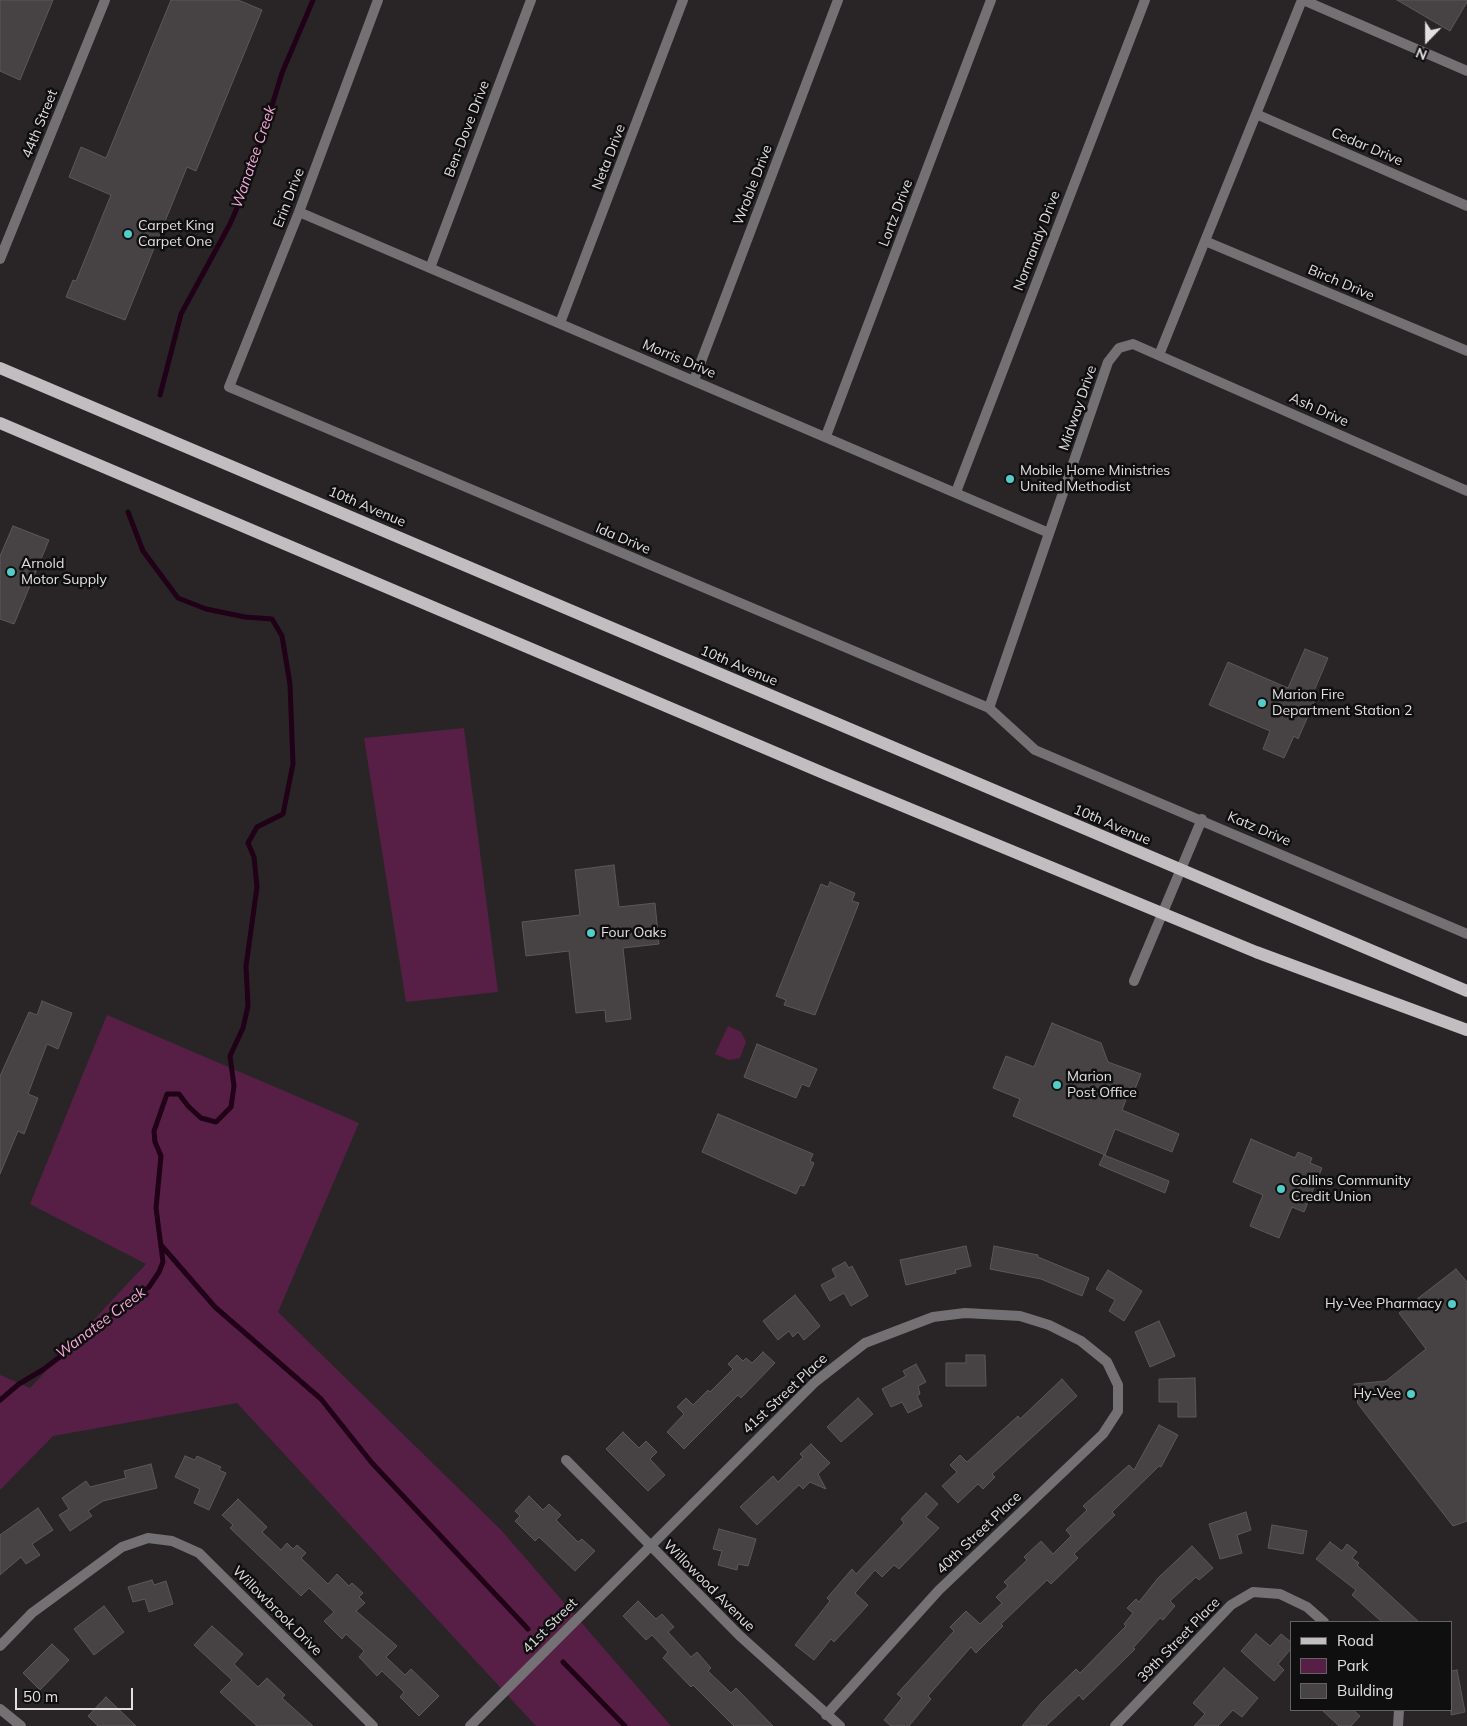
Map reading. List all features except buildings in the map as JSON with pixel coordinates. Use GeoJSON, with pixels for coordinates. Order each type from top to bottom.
{"type":"FeatureCollection","features":[{"type":"Feature","properties":{"kind":"main road","name":"10th Avenue"},"geometry":{"type":"LineString","coordinates":[[0,368],[1467,991]]}},
{"type":"Feature","properties":{"kind":"main road"},"geometry":{"type":"LineString","coordinates":[[0,423],[828,775],[1256,952],[1467,1030]]}},
{"type":"Feature","properties":{"kind":"street","name":"44th Street"},"geometry":{"type":"LineString","coordinates":[[0,259],[105,0]]}},
{"type":"Feature","properties":{"kind":"street","name":"Erin Drive"},"geometry":{"type":"LineString","coordinates":[[247,395],[229,387],[299,212],[378,0]]}},
{"type":"Feature","properties":{"kind":"street","name":"Ben-Dove Drive"},"geometry":{"type":"LineString","coordinates":[[430,268],[531,0]]}},
{"type":"Feature","properties":{"kind":"street","name":"Neta Drive"},"geometry":{"type":"LineString","coordinates":[[560,323],[683,0]]}},
{"type":"Feature","properties":{"kind":"street","name":"Wroble Drive"},"geometry":{"type":"LineString","coordinates":[[694,380],[838,0]]}},
{"type":"Feature","properties":{"kind":"street","name":"Lortz Drive"},"geometry":{"type":"LineString","coordinates":[[826,436],[991,0]]}},
{"type":"Feature","properties":{"kind":"street","name":"Normandy Drive"},"geometry":{"type":"LineString","coordinates":[[956,492],[1145,0]]}},
{"type":"Feature","properties":{"kind":"street"},"geometry":{"type":"LineString","coordinates":[[1159,355],[1302,0],[1467,71]]}},
{"type":"Feature","properties":{"kind":"street","name":"Cedar Drive"},"geometry":{"type":"LineString","coordinates":[[1256,114],[1467,206]]}},
{"type":"Feature","properties":{"kind":"street","name":"Morris Drive"},"geometry":{"type":"LineString","coordinates":[[299,212],[1049,533]]}},
{"type":"Feature","properties":{"kind":"street","name":"Birch Drive"},"geometry":{"type":"LineString","coordinates":[[1205,241],[1467,351]]}},
{"type":"Feature","properties":{"kind":"street","name":"Midway Drive"},"geometry":{"type":"LineString","coordinates":[[988,708],[1108,362],[1119,348],[1133,344],[1159,355]]}},
{"type":"Feature","properties":{"kind":"street","name":"Ash Drive"},"geometry":{"type":"LineString","coordinates":[[1159,355],[1467,491]]}},
{"type":"Feature","properties":{"kind":"street","name":"Ida Drive"},"geometry":{"type":"LineString","coordinates":[[247,395],[988,708]]}},
{"type":"Feature","properties":{"kind":"street"},"geometry":{"type":"LineString","coordinates":[[988,708],[1035,750],[1202,820],[1134,980]]}},
{"type":"Feature","properties":{"kind":"street","name":"Katz Drive"},"geometry":{"type":"LineString","coordinates":[[1202,820],[1467,934]]}},
{"type":"Feature","properties":{"kind":"street","name":"41st Street Place"},"geometry":{"type":"LineString","coordinates":[[649,1546],[815,1382],[866,1343],[898,1329],[933,1317],[949,1315],[994,1313],[1020,1316],[1049,1324],[1073,1337],[1107,1362]]}},
{"type":"Feature","properties":{"kind":"street","name":"40th Street Place"},"geometry":{"type":"LineString","coordinates":[[826,1715],[939,1590],[1103,1434],[1118,1411],[1118,1385],[1107,1362]]}},
{"type":"Feature","properties":{"kind":"street","name":"Willowood Avenue"},"geometry":{"type":"LineString","coordinates":[[566,1460],[740,1636],[840,1726]]}},
{"type":"Feature","properties":{"kind":"street","name":"Willowbrook Drive"},"geometry":{"type":"LineString","coordinates":[[0,1646],[32,1613],[122,1547],[148,1538],[172,1541],[199,1553],[373,1726]]}},
{"type":"Feature","properties":{"kind":"street","name":"41st Street"},"geometry":{"type":"LineString","coordinates":[[470,1726],[649,1546]]}},
{"type":"Feature","properties":{"kind":"street","name":"39th Street Place"},"geometry":{"type":"LineString","coordinates":[[1115,1726],[1231,1605],[1253,1592],[1280,1594],[1307,1606],[1323,1621]]}},
{"type":"Feature","properties":{"kind":"street"},"geometry":{"type":"LineString","coordinates":[[0,1709],[21,1726]]}},
{"type":"Feature","properties":{"kind":"street"},"geometry":{"type":"LineString","coordinates":[[1398,1726],[1399,1711]]}},
{"type":"Feature","properties":{"kind":"green space"},"geometry":{"type":"Polygon","coordinates":[[[464,728],[498,992],[406,1002],[364,738],[464,728]]]}},
{"type":"Feature","properties":{"kind":"green space"},"geometry":{"type":"Polygon","coordinates":[[[107,1015],[359,1123],[278,1312],[501,1530],[671,1726],[536,1726],[237,1403],[53,1436],[0,1490],[0,1375],[30,1388],[146,1264],[30,1204],[107,1015]]]}},
{"type":"Feature","properties":{"kind":"green space"},"geometry":{"type":"Polygon","coordinates":[[[728,1026],[741,1032],[746,1042],[740,1058],[729,1060],[715,1054],[728,1026]]]}},
{"type":"Feature","properties":{"kind":"waterway","name":"Wanatee Creek"},"geometry":{"type":"LineString","coordinates":[[160,395],[181,314],[230,224],[248,183],[282,73],[313,0]]}},
{"type":"Feature","properties":{"kind":"waterway","name":"Wanatee Creek"},"geometry":{"type":"LineString","coordinates":[[0,1400],[19,1384],[44,1369],[74,1346],[87,1331],[149,1287],[159,1272],[163,1262],[156,1208],[161,1156],[155,1142],[154,1131],[167,1094],[179,1094],[201,1118],[216,1122],[231,1107],[234,1086],[230,1056],[243,1028],[248,1006],[246,966],[257,887],[254,857],[248,843],[257,827],[283,814],[293,764],[290,684],[282,636],[272,619],[245,617],[206,609],[178,598],[143,551],[128,512]]}},
{"type":"Feature","properties":{"kind":"waterway"},"geometry":{"type":"LineString","coordinates":[[161,1245],[215,1307],[321,1399],[372,1463],[528,1629]]}},
{"type":"Feature","properties":{"kind":"waterway"},"geometry":{"type":"LineString","coordinates":[[563,1662],[625,1726]]}},
{"type":"Feature","properties":{"kind":"place","name":"Carpet King Carpet One"},"geometry":{"type":"Point","coordinates":[128,234]}},
{"type":"Feature","properties":{"kind":"place","name":"Mobile Home Ministries United Methodist"},"geometry":{"type":"Point","coordinates":[1010,479]}},
{"type":"Feature","properties":{"kind":"place","name":"Arnold Motor Supply"},"geometry":{"type":"Point","coordinates":[11,572]}},
{"type":"Feature","properties":{"kind":"place","name":"Marion Fire Department Station 2"},"geometry":{"type":"Point","coordinates":[1262,703]}},
{"type":"Feature","properties":{"kind":"place","name":"Four Oaks"},"geometry":{"type":"Point","coordinates":[591,933]}},
{"type":"Feature","properties":{"kind":"place","name":"Marion Post Office"},"geometry":{"type":"Point","coordinates":[1057,1085]}},
{"type":"Feature","properties":{"kind":"place","name":"Collins Community Credit Union"},"geometry":{"type":"Point","coordinates":[1281,1189]}},
{"type":"Feature","properties":{"kind":"place","name":"Hy-Vee Pharmacy"},"geometry":{"type":"Point","coordinates":[1452,1304]}},
{"type":"Feature","properties":{"kind":"place","name":"Hy-Vee"},"geometry":{"type":"Point","coordinates":[1411,1394]}}]}
